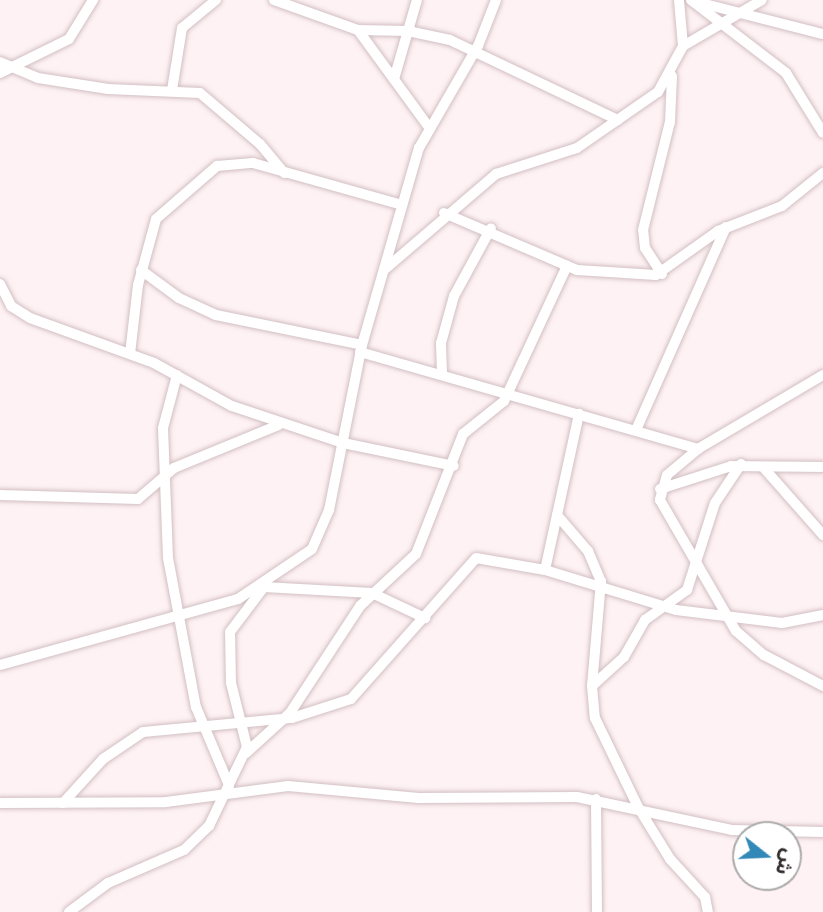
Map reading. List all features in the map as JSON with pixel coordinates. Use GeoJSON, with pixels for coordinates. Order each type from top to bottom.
{"type":"FeatureCollection","features":[{"type":"Feature","properties":{"kind":"street"},"geometry":{"type":"LineString","coordinates":[[3,67],[57,49],[93,0]]}},
{"type":"Feature","properties":{"kind":"street"},"geometry":{"type":"LineString","coordinates":[[172,90],[183,28],[216,0]]}},
{"type":"Feature","properties":{"kind":"street"},"geometry":{"type":"LineString","coordinates":[[274,0],[358,30],[408,31],[475,51],[618,120]]}},
{"type":"Feature","properties":{"kind":"street"},"geometry":{"type":"LineString","coordinates":[[394,79],[417,0]]}},
{"type":"Feature","properties":{"kind":"street"},"geometry":{"type":"LineString","coordinates":[[246,753],[229,668],[230,632],[264,587],[320,537],[343,443],[361,348],[402,205],[428,126],[475,51],[496,0]]}},
{"type":"Feature","properties":{"kind":"street"},"geometry":{"type":"LineString","coordinates":[[687,0],[823,34]]}},
{"type":"Feature","properties":{"kind":"street"},"geometry":{"type":"LineString","coordinates":[[687,0],[721,22],[786,74],[823,134]]}},
{"type":"Feature","properties":{"kind":"street"},"geometry":{"type":"LineString","coordinates":[[662,274],[645,248],[643,230],[670,122],[672,76],[683,46],[687,0]]}},
{"type":"Feature","properties":{"kind":"street"},"geometry":{"type":"LineString","coordinates":[[683,46],[751,3],[762,0]]}},
{"type":"Feature","properties":{"kind":"street"},"geometry":{"type":"LineString","coordinates":[[358,30],[428,126]]}},
{"type":"Feature","properties":{"kind":"street"},"geometry":{"type":"LineString","coordinates":[[3,67],[108,89],[172,90],[211,98],[286,176]]}},
{"type":"Feature","properties":{"kind":"street"},"geometry":{"type":"LineString","coordinates":[[383,271],[444,213],[508,167],[577,148],[618,120],[672,76]]}},
{"type":"Feature","properties":{"kind":"street"},"geometry":{"type":"LineString","coordinates":[[130,354],[141,270],[160,211],[217,166],[253,163],[286,176],[402,205]]}},
{"type":"Feature","properties":{"kind":"street"},"geometry":{"type":"LineString","coordinates":[[444,213],[491,228],[567,266],[610,276],[662,274],[726,227],[782,206],[823,173]]}},
{"type":"Feature","properties":{"kind":"street"},"geometry":{"type":"LineString","coordinates":[[636,430],[726,227]]}},
{"type":"Feature","properties":{"kind":"street"},"geometry":{"type":"LineString","coordinates":[[443,373],[441,343],[454,296],[491,228]]}},
{"type":"Feature","properties":{"kind":"street"},"geometry":{"type":"LineString","coordinates":[[69,912],[108,883],[184,850],[209,826],[246,753],[284,719],[336,636],[372,593],[416,554],[454,466],[465,431],[509,392],[567,266]]}},
{"type":"Feature","properties":{"kind":"street"},"geometry":{"type":"LineString","coordinates":[[141,270],[179,299],[216,315],[361,348],[698,449]]}},
{"type":"Feature","properties":{"kind":"street"},"geometry":{"type":"LineString","coordinates":[[0,284],[5,308],[74,338],[130,354],[279,425],[343,443],[454,466]]}},
{"type":"Feature","properties":{"kind":"street"},"geometry":{"type":"LineString","coordinates":[[660,489],[698,449],[823,374]]}},
{"type":"Feature","properties":{"kind":"street"},"geometry":{"type":"LineString","coordinates":[[177,375],[163,428],[164,475],[177,619],[202,724],[227,789]]}},
{"type":"Feature","properties":{"kind":"street"},"geometry":{"type":"LineString","coordinates":[[545,570],[579,414]]}},
{"type":"Feature","properties":{"kind":"street"},"geometry":{"type":"LineString","coordinates":[[0,495],[138,499],[164,475],[279,425]]}},
{"type":"Feature","properties":{"kind":"street"},"geometry":{"type":"LineString","coordinates":[[660,489],[741,464],[763,467],[823,467]]}},
{"type":"Feature","properties":{"kind":"street"},"geometry":{"type":"LineString","coordinates":[[592,685],[624,657],[645,620],[668,608],[698,570],[715,503],[741,464]]}},
{"type":"Feature","properties":{"kind":"street"},"geometry":{"type":"LineString","coordinates":[[763,467],[823,535]]}},
{"type":"Feature","properties":{"kind":"street"},"geometry":{"type":"LineString","coordinates":[[660,489],[668,523],[723,616],[764,656],[823,686]]}},
{"type":"Feature","properties":{"kind":"street"},"geometry":{"type":"LineString","coordinates":[[557,515],[594,562],[601,588],[592,685],[595,718],[638,807],[670,859],[705,897],[708,912]]}},
{"type":"Feature","properties":{"kind":"street"},"geometry":{"type":"LineString","coordinates":[[63,803],[103,759],[143,732],[241,720],[284,719],[362,693],[472,559],[545,570],[668,608],[788,623],[823,615]]}},
{"type":"Feature","properties":{"kind":"street"},"geometry":{"type":"LineString","coordinates":[[0,665],[177,619],[264,587],[372,593],[425,618]]}},
{"type":"Feature","properties":{"kind":"street"},"geometry":{"type":"LineString","coordinates":[[0,803],[166,803],[227,789],[288,786],[418,798],[596,799],[732,830],[823,832]]}},
{"type":"Feature","properties":{"kind":"street"},"geometry":{"type":"LineString","coordinates":[[596,799],[597,912]]}}]}
